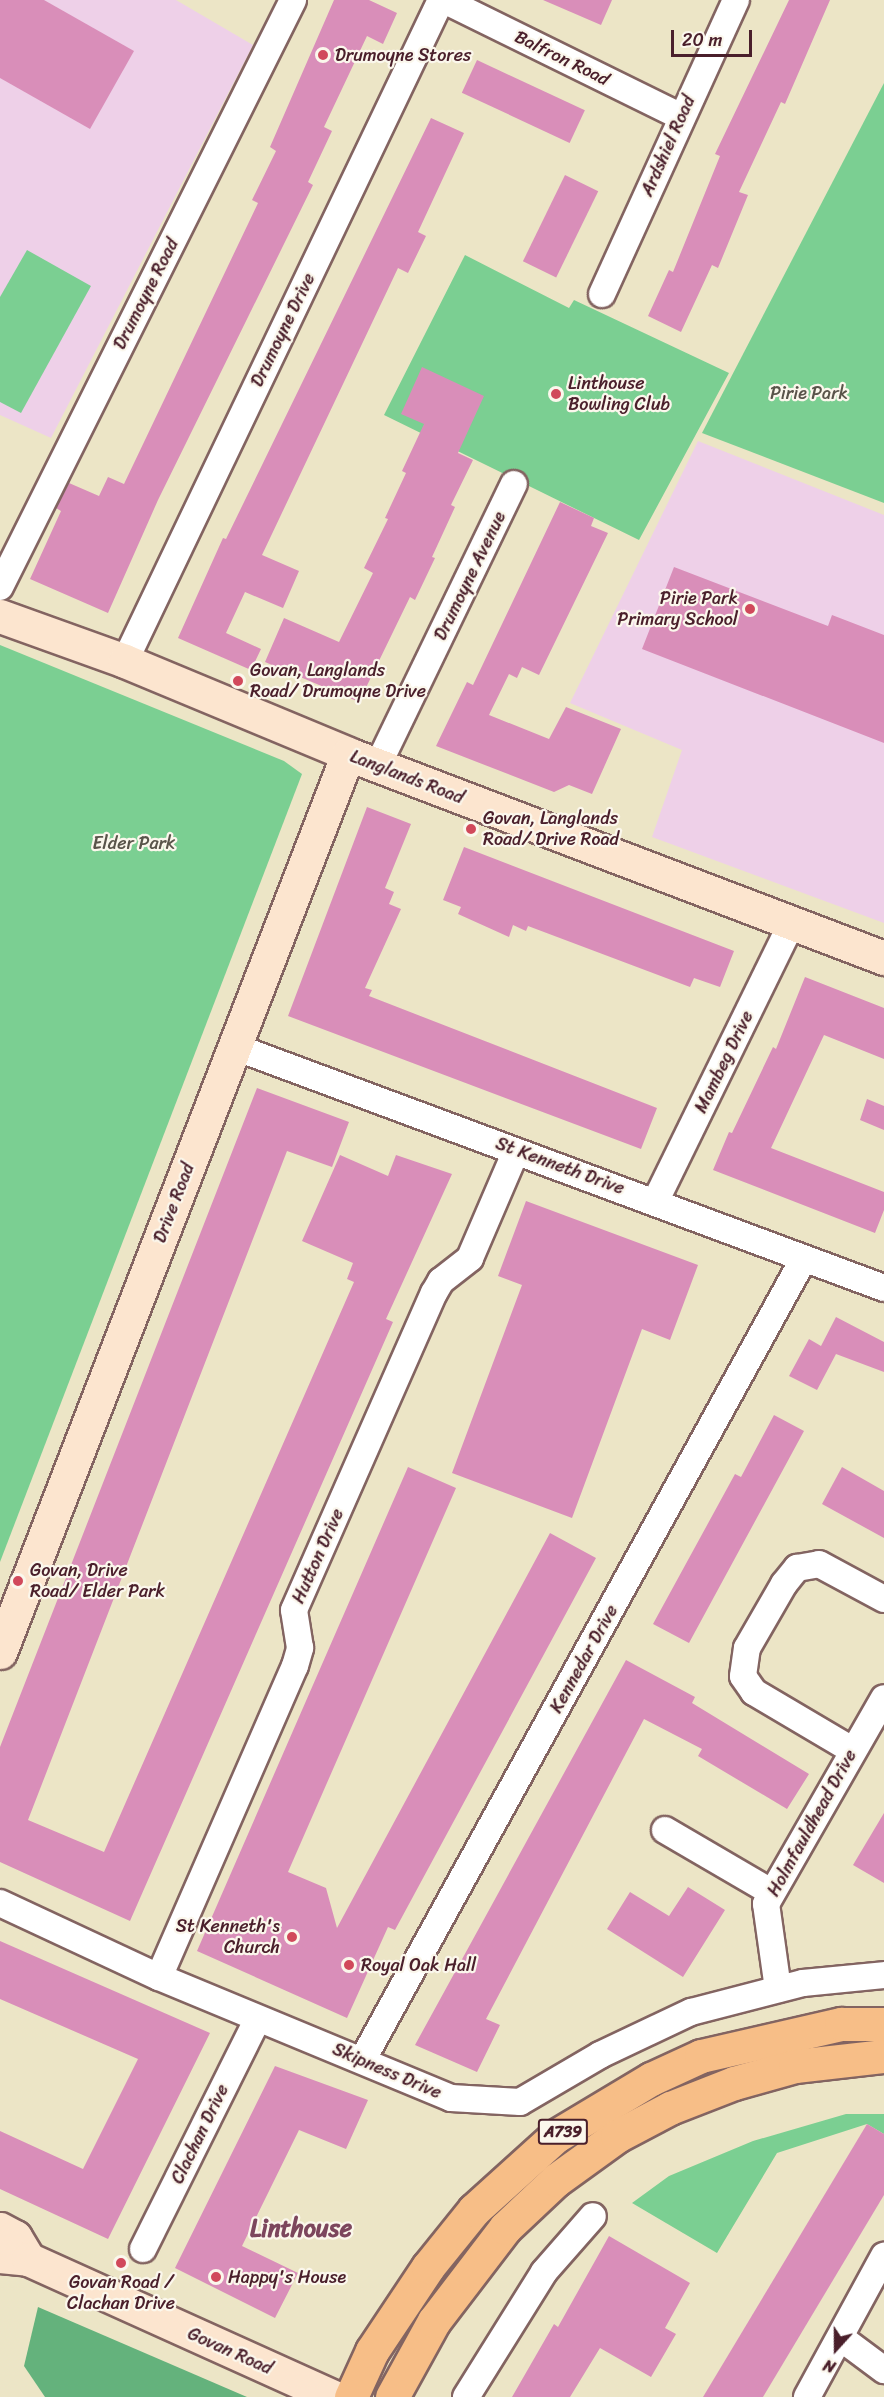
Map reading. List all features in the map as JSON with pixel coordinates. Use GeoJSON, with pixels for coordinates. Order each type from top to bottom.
{"type":"FeatureCollection","features":[{"type":"Feature","properties":{"kind":"main road","name":"A739"},"geometry":{"type":"LineString","coordinates":[[351,2397],[384,2331],[428,2267],[474,2210],[556,2136],[642,2084],[701,2056],[841,2024],[884,2024]]}},
{"type":"Feature","properties":{"kind":"main road","name":"A739"},"geometry":{"type":"LineString","coordinates":[[392,2397],[434,2321],[505,2228],[556,2180],[617,2136],[670,2108],[734,2083],[795,2066],[884,2056]]}},
{"type":"Feature","properties":{"kind":"street","name":"Drumoyne Road"},"geometry":{"type":"LineString","coordinates":[[0,587],[293,0]]}},
{"type":"Feature","properties":{"kind":"street","name":"Balfron Road"},"geometry":{"type":"LineString","coordinates":[[442,0],[680,116]]}},
{"type":"Feature","properties":{"kind":"street","name":"Drumoyne Drive"},"geometry":{"type":"LineString","coordinates":[[124,661],[442,0]]}},
{"type":"Feature","properties":{"kind":"street","name":"Ardshiel Road"},"geometry":{"type":"LineString","coordinates":[[602,294],[680,116],[736,0]]}},
{"type":"Feature","properties":{"kind":"street","name":"Drumoyne Avenue"},"geometry":{"type":"LineString","coordinates":[[363,760],[514,484]]}},
{"type":"Feature","properties":{"kind":"street","name":"Langlands Road"},"geometry":{"type":"LineString","coordinates":[[0,616],[124,661],[363,760],[884,958]]}},
{"type":"Feature","properties":{"kind":"street","name":"Drive Road"},"geometry":{"type":"LineString","coordinates":[[0,1652],[235,1047],[363,760]]}},
{"type":"Feature","properties":{"kind":"street","name":"Mambeg Drive"},"geometry":{"type":"LineString","coordinates":[[656,1200],[791,924]]}},
{"type":"Feature","properties":{"kind":"street","name":"St Kenneth Drive"},"geometry":{"type":"LineString","coordinates":[[235,1047],[656,1200],[884,1288]]}},
{"type":"Feature","properties":{"kind":"street","name":"Hutton Drive"},"geometry":{"type":"LineString","coordinates":[[159,1977],[295,1666],[300,1648],[294,1610],[434,1293],[441,1281],[470,1258],[516,1151]]}},
{"type":"Feature","properties":{"kind":"street","name":"Kennedar Drive"},"geometry":{"type":"LineString","coordinates":[[363,2059],[804,1258]]}},
{"type":"Feature","properties":{"kind":"street"},"geometry":{"type":"LineString","coordinates":[[852,1750],[754,1692],[742,1676],[747,1648],[784,1584],[797,1568],[819,1564],[884,1599]]}},
{"type":"Feature","properties":{"kind":"street","name":"Holmfauldhead Drive"},"geometry":{"type":"LineString","coordinates":[[778,1989],[766,1904],[852,1750],[884,1698]]}},
{"type":"Feature","properties":{"kind":"street"},"geometry":{"type":"LineString","coordinates":[[665,1830],[771,1892]]}},
{"type":"Feature","properties":{"kind":"street","name":"Skipness Drive"},"geometry":{"type":"LineString","coordinates":[[0,1903],[257,2020],[363,2059],[451,2098],[520,2102],[600,2055],[691,2012],[803,1983],[884,1975]]}},
{"type":"Feature","properties":{"kind":"street","name":"Clachan Drive"},"geometry":{"type":"LineString","coordinates":[[143,2249],[257,2020]]}},
{"type":"Feature","properties":{"kind":"street"},"geometry":{"type":"LineString","coordinates":[[466,2397],[544,2272],[592,2216]]}},
{"type":"Feature","properties":{"kind":"street","name":"Govan Road"},"geometry":{"type":"LineString","coordinates":[[0,2229],[15,2237],[14,2258],[320,2391]]}},
{"type":"Feature","properties":{"kind":"street"},"geometry":{"type":"LineString","coordinates":[[807,2397],[884,2256]]}},
{"type":"Feature","properties":{"kind":"street"},"geometry":{"type":"LineString","coordinates":[[841,2338],[884,2370]]}},
{"type":"Feature","properties":{"kind":"shaded area"},"geometry":{"type":"Polygon","coordinates":[[[0,0],[176,0],[253,45],[51,438],[0,415],[0,0]]]}},
{"type":"Feature","properties":{"kind":"shaded area","name":"Pirie Park Primary School"},"geometry":{"type":"Polygon","coordinates":[[[698,441],[884,515],[884,923],[652,837],[682,750],[570,703],[698,441]]]}},
{"type":"Feature","properties":{"kind":"green space","name":"Pirie Park"},"geometry":{"type":"Polygon","coordinates":[[[884,83],[884,503],[702,433],[884,83]]]}},
{"type":"Feature","properties":{"kind":"green space"},"geometry":{"type":"Polygon","coordinates":[[[27,250],[91,286],[21,413],[0,402],[0,297],[27,250]]]}},
{"type":"Feature","properties":{"kind":"green space","name":"Linthouse Bowling Club"},"geometry":{"type":"Polygon","coordinates":[[[465,255],[569,308],[574,300],[729,373],[639,540],[384,415],[465,255]]]}},
{"type":"Feature","properties":{"kind":"green space","name":"Elder Park"},"geometry":{"type":"Polygon","coordinates":[[[0,645],[284,761],[302,774],[0,1562],[0,645]]]}},
{"type":"Feature","properties":{"kind":"green space"},"geometry":{"type":"Polygon","coordinates":[[[846,2114],[884,2114],[884,2134],[867,2124],[777,2153],[717,2253],[632,2203],[669,2176],[753,2141],[846,2114]]]}},
{"type":"Feature","properties":{"kind":"green space"},"geometry":{"type":"Polygon","coordinates":[[[38,2307],[247,2397],[45,2397],[24,2366],[38,2307]]]}},
{"type":"Feature","properties":{"kind":"building"},"geometry":{"type":"Polygon","coordinates":[[[0,0],[44,0],[134,51],[90,129],[0,78],[0,0]]]}},
{"type":"Feature","properties":{"kind":"building"},"geometry":{"type":"Polygon","coordinates":[[[334,0],[369,0],[397,13],[383,44],[367,36],[324,127],[332,131],[308,182],[313,185],[158,500],[108,613],[30,579],[61,511],[56,508],[69,483],[99,496],[108,477],[124,484],[258,203],[252,200],[276,151],[270,147],[334,0]]]}},
{"type":"Feature","properties":{"kind":"building"},"geometry":{"type":"Polygon","coordinates":[[[543,0],[612,0],[601,25],[543,0]]]}},
{"type":"Feature","properties":{"kind":"building"},"geometry":{"type":"Polygon","coordinates":[[[789,0],[830,0],[785,104],[781,102],[739,192],[748,195],[718,268],[712,265],[681,332],[648,316],[669,270],[673,272],[720,156],[715,154],[789,0]]]}},
{"type":"Feature","properties":{"kind":"building"},"geometry":{"type":"Polygon","coordinates":[[[477,60],[585,110],[570,143],[462,93],[477,60]]]}},
{"type":"Feature","properties":{"kind":"building"},"geometry":{"type":"Polygon","coordinates":[[[431,118],[464,133],[418,232],[426,236],[408,273],[398,268],[262,555],[299,571],[283,608],[245,592],[226,633],[261,649],[251,670],[178,638],[223,538],[226,539],[431,118]]]}},
{"type":"Feature","properties":{"kind":"building"},"geometry":{"type":"Polygon","coordinates":[[[565,175],[598,191],[556,278],[523,261],[565,175]]]}},
{"type":"Feature","properties":{"kind":"building"},"geometry":{"type":"Polygon","coordinates":[[[422,367],[484,396],[458,453],[473,460],[451,505],[455,507],[432,557],[435,558],[415,600],[410,597],[359,702],[265,662],[284,618],[339,642],[373,573],[364,568],[388,519],[385,518],[406,473],[402,471],[424,424],[401,414],[422,367]]]}},
{"type":"Feature","properties":{"kind":"building"},"geometry":{"type":"Polygon","coordinates":[[[560,502],[594,518],[591,526],[608,533],[539,675],[522,667],[517,678],[509,674],[489,715],[549,739],[566,707],[621,729],[592,794],[569,785],[554,792],[436,746],[467,682],[473,685],[560,502]]]}},
{"type":"Feature","properties":{"kind":"building"},"geometry":{"type":"Polygon","coordinates":[[[674,567],[828,626],[832,615],[884,635],[884,743],[642,649],[674,567]]]}},
{"type":"Feature","properties":{"kind":"building"},"geometry":{"type":"Polygon","coordinates":[[[367,807],[411,824],[385,888],[394,892],[389,904],[401,909],[365,988],[372,990],[369,996],[657,1108],[641,1149],[288,1016],[367,807]]]}},
{"type":"Feature","properties":{"kind":"building"},"geometry":{"type":"Polygon","coordinates":[[[464,847],[734,951],[720,987],[694,978],[690,987],[528,926],[526,931],[513,925],[509,937],[458,914],[461,907],[443,900],[464,847]]]}},
{"type":"Feature","properties":{"kind":"building"},"geometry":{"type":"Polygon","coordinates":[[[805,977],[884,1008],[884,1059],[824,1035],[771,1148],[884,1192],[884,1210],[875,1233],[713,1170],[729,1132],[732,1133],[773,1047],[776,1049],[805,977]]]}},
{"type":"Feature","properties":{"kind":"building"},"geometry":{"type":"Polygon","coordinates":[[[257,1088],[349,1122],[332,1167],[287,1151],[28,1820],[104,1852],[354,1282],[347,1279],[353,1263],[302,1241],[340,1155],[388,1176],[396,1155],[452,1174],[386,1319],[393,1322],[130,1921],[0,1862],[0,1747],[257,1088]]]}},
{"type":"Feature","properties":{"kind":"building"},"geometry":{"type":"Polygon","coordinates":[[[867,1099],[884,1106],[884,1130],[860,1120],[867,1099]]]}},
{"type":"Feature","properties":{"kind":"building"},"geometry":{"type":"Polygon","coordinates":[[[526,1201],[698,1265],[670,1340],[642,1329],[572,1518],[452,1473],[522,1285],[498,1276],[526,1201]]]}},
{"type":"Feature","properties":{"kind":"building"},"geometry":{"type":"Polygon","coordinates":[[[836,1317],[884,1342],[884,1372],[836,1354],[817,1390],[789,1376],[809,1339],[821,1346],[836,1317]]]}},
{"type":"Feature","properties":{"kind":"building"},"geometry":{"type":"Polygon","coordinates":[[[774,1415],[804,1431],[689,1643],[653,1624],[735,1474],[741,1477],[774,1415]]]}},
{"type":"Feature","properties":{"kind":"building"},"geometry":{"type":"Polygon","coordinates":[[[408,1467],[456,1488],[288,1872],[326,1888],[337,1928],[550,1533],[596,1558],[395,1930],[388,1927],[347,2018],[197,1951],[408,1467]]]}},
{"type":"Feature","properties":{"kind":"building"},"geometry":{"type":"Polygon","coordinates":[[[842,1467],[884,1491],[884,1538],[822,1504],[842,1467]]]}},
{"type":"Feature","properties":{"kind":"building"},"geometry":{"type":"Polygon","coordinates":[[[626,1660],[695,1697],[692,1703],[809,1774],[787,1809],[698,1756],[702,1749],[644,1719],[486,2019],[500,2025],[477,2072],[415,2045],[626,1660]]]}},
{"type":"Feature","properties":{"kind":"building"},"geometry":{"type":"Polygon","coordinates":[[[884,1813],[884,1883],[853,1865],[884,1813]]]}},
{"type":"Feature","properties":{"kind":"building"},"geometry":{"type":"Polygon","coordinates":[[[688,1887],[725,1910],[683,1977],[607,1929],[630,1892],[669,1916],[688,1887]]]}},
{"type":"Feature","properties":{"kind":"building"},"geometry":{"type":"Polygon","coordinates":[[[0,1941],[210,2033],[108,2239],[0,2189],[0,2131],[83,2169],[138,2059],[0,1999],[0,1941]]]}},
{"type":"Feature","properties":{"kind":"building"},"geometry":{"type":"Polygon","coordinates":[[[275,2066],[368,2100],[346,2149],[299,2130],[242,2246],[298,2273],[275,2318],[175,2268],[275,2066]]]}},
{"type":"Feature","properties":{"kind":"building"},"geometry":{"type":"Polygon","coordinates":[[[867,2124],[884,2134],[884,2195],[763,2397],[703,2397],[867,2124]]]}},
{"type":"Feature","properties":{"kind":"building"},"geometry":{"type":"Polygon","coordinates":[[[609,2236],[690,2283],[665,2328],[676,2334],[651,2377],[600,2348],[570,2397],[512,2397],[554,2324],[558,2327],[609,2236]]]}},
{"type":"Feature","properties":{"kind":"place","name":"Drumoyne Stores"},"geometry":{"type":"Point","coordinates":[323,55]}},
{"type":"Feature","properties":{"kind":"place","name":"Linthouse Bowling Club"},"geometry":{"type":"Point","coordinates":[556,394]}},
{"type":"Feature","properties":{"kind":"place","name":"Pirie Park Primary School"},"geometry":{"type":"Point","coordinates":[750,609]}},
{"type":"Feature","properties":{"kind":"place","name":"Govan, Langlands Road/ Drumoyne Drive"},"geometry":{"type":"Point","coordinates":[238,681]}},
{"type":"Feature","properties":{"kind":"place","name":"Govan, Langlands Road/ Drive Road"},"geometry":{"type":"Point","coordinates":[471,829]}},
{"type":"Feature","properties":{"kind":"place","name":"Govan, Drive Road/ Elder Park"},"geometry":{"type":"Point","coordinates":[18,1581]}},
{"type":"Feature","properties":{"kind":"place","name":"St Kenneth's Church"},"geometry":{"type":"Point","coordinates":[292,1937]}},
{"type":"Feature","properties":{"kind":"place","name":"Royal Oak Hall"},"geometry":{"type":"Point","coordinates":[349,1965]}},
{"type":"Feature","properties":{"kind":"place","name":"Govan Road / Clachan Drive"},"geometry":{"type":"Point","coordinates":[121,2263]}},
{"type":"Feature","properties":{"kind":"place","name":"Happy's House"},"geometry":{"type":"Point","coordinates":[216,2277]}},
{"type":"Feature","properties":{"kind":"district","name":"Linthouse"},"geometry":{"type":"Point","coordinates":[301,2229]}}]}
